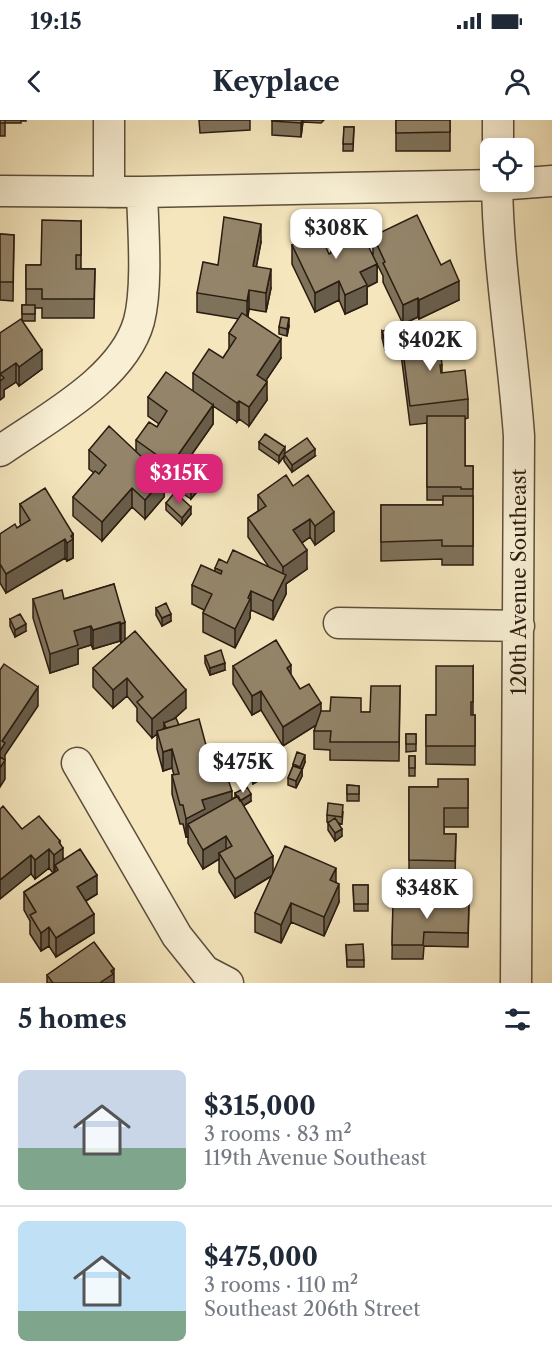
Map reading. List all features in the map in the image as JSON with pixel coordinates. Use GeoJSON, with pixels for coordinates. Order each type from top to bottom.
{"type":"FeatureCollection","features":[{"type":"Feature","properties":{"kind":"street"},"geometry":{"type":"LineString","coordinates":[[109,120],[110,192]]}},
{"type":"Feature","properties":{"kind":"street"},"geometry":{"type":"LineString","coordinates":[[498,120],[498,138]]}},
{"type":"Feature","properties":{"kind":"street"},"geometry":{"type":"LineString","coordinates":[[534,182],[552,181]]}},
{"type":"Feature","properties":{"kind":"street"},"geometry":{"type":"LineString","coordinates":[[0,191],[142,192],[480,183]]}},
{"type":"Feature","properties":{"kind":"street"},"geometry":{"type":"LineString","coordinates":[[0,451],[92,387],[110,369],[128,344],[138,321],[143,290],[142,192]]}},
{"type":"Feature","properties":{"kind":"street","name":"120th Avenue Southeast"},"geometry":{"type":"LineString","coordinates":[[497,192],[502,285],[515,377],[519,436],[516,983]]}},
{"type":"Feature","properties":{"kind":"street"},"geometry":{"type":"LineString","coordinates":[[339,623],[519,626]]}},
{"type":"Feature","properties":{"kind":"street"},"geometry":{"type":"LineString","coordinates":[[77,763],[177,936],[209,979]]}},
{"type":"Feature","properties":{"kind":"building"},"geometry":{"type":"Polygon","coordinates":[[[272,120],[302,120],[301,123],[272,120]]]}},
{"type":"Feature","properties":{"kind":"building"},"geometry":{"type":"Polygon","coordinates":[[[396,120],[450,120],[450,132],[396,133],[396,120]]]}},
{"type":"Feature","properties":{"kind":"building"},"geometry":{"type":"Polygon","coordinates":[[[344,127],[354,127],[353,144],[343,144],[344,127]]]}},
{"type":"Feature","properties":{"kind":"building"},"geometry":{"type":"Polygon","coordinates":[[[417,215],[441,265],[450,260],[459,281],[403,305],[373,236],[417,215]]]}},
{"type":"Feature","properties":{"kind":"building"},"geometry":{"type":"Polygon","coordinates":[[[224,217],[261,224],[253,266],[271,269],[266,293],[249,290],[247,301],[197,293],[203,262],[218,265],[224,217]]]}},
{"type":"Feature","properties":{"kind":"building"},"geometry":{"type":"Polygon","coordinates":[[[42,220],[81,221],[81,255],[76,255],[76,269],[95,269],[94,299],[42,299],[42,289],[26,289],[26,265],[41,265],[42,220]]]}},
{"type":"Feature","properties":{"kind":"building"},"geometry":{"type":"Polygon","coordinates":[[[358,225],[377,264],[360,272],[367,285],[345,295],[339,281],[315,293],[292,245],[319,232],[329,254],[337,250],[331,238],[358,225]]]}},
{"type":"Feature","properties":{"kind":"building"},"geometry":{"type":"Polygon","coordinates":[[[0,234],[14,235],[13,282],[0,282],[0,234]]]}},
{"type":"Feature","properties":{"kind":"building"},"geometry":{"type":"Polygon","coordinates":[[[22,305],[35,305],[35,314],[22,314],[22,305]]]}},
{"type":"Feature","properties":{"kind":"building"},"geometry":{"type":"Polygon","coordinates":[[[242,313],[281,339],[257,375],[267,382],[249,407],[239,401],[237,403],[193,373],[209,349],[223,358],[236,338],[229,333],[242,313]]]}},
{"type":"Feature","properties":{"kind":"building"},"geometry":{"type":"Polygon","coordinates":[[[281,317],[289,318],[287,329],[279,327],[281,317]]]}},
{"type":"Feature","properties":{"kind":"building"},"geometry":{"type":"Polygon","coordinates":[[[21,319],[42,350],[19,367],[16,363],[0,374],[0,333],[21,319]]]}},
{"type":"Feature","properties":{"kind":"building"},"geometry":{"type":"Polygon","coordinates":[[[391,329],[394,340],[385,342],[382,331],[391,329]]]}},
{"type":"Feature","properties":{"kind":"building"},"geometry":{"type":"Polygon","coordinates":[[[438,331],[441,373],[465,370],[468,399],[410,406],[401,336],[438,331]]]}},
{"type":"Feature","properties":{"kind":"building"},"geometry":{"type":"Polygon","coordinates":[[[166,372],[213,405],[171,465],[136,440],[149,422],[157,427],[167,411],[148,397],[166,372]]]}},
{"type":"Feature","properties":{"kind":"building"},"geometry":{"type":"Polygon","coordinates":[[[427,416],[465,416],[465,466],[473,466],[473,489],[427,487],[427,416]]]}},
{"type":"Feature","properties":{"kind":"building"},"geometry":{"type":"Polygon","coordinates":[[[109,426],[164,478],[145,500],[132,488],[102,522],[73,497],[95,471],[99,474],[106,465],[89,450],[109,426]]]}},
{"type":"Feature","properties":{"kind":"building"},"geometry":{"type":"Polygon","coordinates":[[[265,434],[285,447],[279,456],[259,442],[265,434]]]}},
{"type":"Feature","properties":{"kind":"building"},"geometry":{"type":"Polygon","coordinates":[[[307,438],[315,449],[292,465],[284,454],[307,438]]]}},
{"type":"Feature","properties":{"kind":"building"},"geometry":{"type":"Polygon","coordinates":[[[286,475],[293,486],[308,475],[334,512],[315,526],[310,519],[293,530],[307,550],[283,567],[248,518],[266,506],[258,495],[286,475]]]}},
{"type":"Feature","properties":{"kind":"building"},"geometry":{"type":"Polygon","coordinates":[[[190,482],[196,486],[191,492],[185,488],[190,482]]]}},
{"type":"Feature","properties":{"kind":"building"},"geometry":{"type":"Polygon","coordinates":[[[45,488],[73,534],[71,536],[73,539],[67,543],[65,539],[6,574],[0,564],[0,534],[15,524],[17,528],[30,520],[20,504],[45,488]]]}},
{"type":"Feature","properties":{"kind":"building"},"geometry":{"type":"Polygon","coordinates":[[[175,492],[191,507],[182,518],[166,503],[175,492]]]}},
{"type":"Feature","properties":{"kind":"building"},"geometry":{"type":"Polygon","coordinates":[[[443,496],[473,496],[473,546],[442,546],[442,540],[381,542],[381,505],[443,505],[443,496]]]}},
{"type":"Feature","properties":{"kind":"building"},"geometry":{"type":"Polygon","coordinates":[[[233,550],[286,575],[273,601],[251,591],[248,598],[250,599],[235,629],[203,613],[212,594],[192,585],[201,565],[221,574],[222,571],[215,568],[219,559],[227,563],[233,550]]]}},
{"type":"Feature","properties":{"kind":"building"},"geometry":{"type":"Polygon","coordinates":[[[114,584],[125,622],[93,630],[91,626],[74,631],[78,645],[50,654],[33,599],[62,590],[64,599],[114,584]]]}},
{"type":"Feature","properties":{"kind":"building"},"geometry":{"type":"Polygon","coordinates":[[[166,603],[171,614],[162,618],[156,608],[166,603]]]}},
{"type":"Feature","properties":{"kind":"building"},"geometry":{"type":"Polygon","coordinates":[[[20,614],[26,624],[15,630],[10,619],[20,614]]]}},
{"type":"Feature","properties":{"kind":"building"},"geometry":{"type":"Polygon","coordinates":[[[135,631],[186,690],[152,719],[137,702],[143,697],[127,678],[113,690],[93,668],[135,631]]]}},
{"type":"Feature","properties":{"kind":"building"},"geometry":{"type":"Polygon","coordinates":[[[276,640],[291,665],[287,668],[300,689],[309,684],[321,703],[283,727],[261,691],[252,696],[233,666],[276,640]]]}},
{"type":"Feature","properties":{"kind":"building"},"geometry":{"type":"Polygon","coordinates":[[[221,650],[225,663],[210,668],[205,656],[221,650]]]}},
{"type":"Feature","properties":{"kind":"building"},"geometry":{"type":"Polygon","coordinates":[[[4,664],[38,687],[2,741],[5,743],[0,751],[0,670],[4,664]]]}},
{"type":"Feature","properties":{"kind":"building"},"geometry":{"type":"Polygon","coordinates":[[[436,666],[473,666],[471,715],[475,715],[475,746],[426,746],[426,715],[436,715],[436,666]]]}},
{"type":"Feature","properties":{"kind":"building"},"geometry":{"type":"Polygon","coordinates":[[[371,686],[400,686],[399,742],[330,742],[331,731],[314,731],[321,711],[330,711],[331,697],[361,698],[361,712],[370,712],[371,686]]]}},
{"type":"Feature","properties":{"kind":"building"},"geometry":{"type":"Polygon","coordinates":[[[176,718],[179,725],[166,728],[164,723],[176,718]]]}},
{"type":"Feature","properties":{"kind":"building"},"geometry":{"type":"Polygon","coordinates":[[[199,719],[211,764],[222,761],[232,791],[202,800],[205,809],[186,819],[172,775],[179,774],[172,749],[163,752],[157,731],[199,719]]]}},
{"type":"Feature","properties":{"kind":"building"},"geometry":{"type":"Polygon","coordinates":[[[406,734],[416,734],[416,744],[406,744],[406,734]]]}},
{"type":"Feature","properties":{"kind":"building"},"geometry":{"type":"Polygon","coordinates":[[[297,752],[305,755],[300,767],[293,764],[297,752]]]}},
{"type":"Feature","properties":{"kind":"building"},"geometry":{"type":"Polygon","coordinates":[[[409,756],[415,756],[415,768],[409,768],[409,756]]]}},
{"type":"Feature","properties":{"kind":"building"},"geometry":{"type":"Polygon","coordinates":[[[0,757],[5,760],[0,768],[0,757]]]}},
{"type":"Feature","properties":{"kind":"building"},"geometry":{"type":"Polygon","coordinates":[[[293,766],[302,769],[296,781],[288,778],[293,766]]]}},
{"type":"Feature","properties":{"kind":"building"},"geometry":{"type":"Polygon","coordinates":[[[258,768],[261,772],[253,776],[251,772],[258,768]]]}},
{"type":"Feature","properties":{"kind":"building"},"geometry":{"type":"Polygon","coordinates":[[[438,779],[468,779],[468,808],[444,808],[444,834],[456,834],[455,861],[409,860],[409,787],[438,787],[438,779]]]}},
{"type":"Feature","properties":{"kind":"building"},"geometry":{"type":"Polygon","coordinates":[[[347,785],[359,786],[359,794],[347,794],[347,785]]]}},
{"type":"Feature","properties":{"kind":"building"},"geometry":{"type":"Polygon","coordinates":[[[247,787],[251,794],[240,801],[235,793],[247,787]]]}},
{"type":"Feature","properties":{"kind":"building"},"geometry":{"type":"Polygon","coordinates":[[[238,796],[273,856],[235,879],[219,853],[232,846],[226,836],[203,850],[188,824],[238,796]]]}},
{"type":"Feature","properties":{"kind":"building"},"geometry":{"type":"Polygon","coordinates":[[[328,803],[343,805],[342,817],[327,815],[328,803]]]}},
{"type":"Feature","properties":{"kind":"building"},"geometry":{"type":"Polygon","coordinates":[[[3,806],[22,829],[39,816],[63,848],[54,855],[49,849],[35,860],[31,855],[0,880],[0,809],[3,806]]]}},
{"type":"Feature","properties":{"kind":"building"},"geometry":{"type":"Polygon","coordinates":[[[335,818],[342,829],[335,833],[328,823],[335,818]]]}},
{"type":"Feature","properties":{"kind":"building"},"geometry":{"type":"Polygon","coordinates":[[[285,846],[336,868],[330,880],[339,884],[324,917],[291,903],[281,925],[255,913],[285,846]]]}},
{"type":"Feature","properties":{"kind":"building"},"geometry":{"type":"Polygon","coordinates":[[[80,849],[97,875],[77,887],[94,914],[56,938],[49,927],[41,933],[30,915],[36,912],[24,892],[58,870],[55,865],[80,849]]]}},
{"type":"Feature","properties":{"kind":"building"},"geometry":{"type":"Polygon","coordinates":[[[353,885],[368,885],[368,904],[354,904],[353,885]]]}},
{"type":"Feature","properties":{"kind":"building"},"geometry":{"type":"Polygon","coordinates":[[[393,900],[469,902],[468,933],[424,932],[423,945],[392,945],[393,900]]]}},
{"type":"Feature","properties":{"kind":"building"},"geometry":{"type":"Polygon","coordinates":[[[94,942],[114,969],[111,971],[113,974],[102,983],[53,983],[47,975],[94,942]]]}},
{"type":"Feature","properties":{"kind":"building"},"geometry":{"type":"Polygon","coordinates":[[[363,944],[364,960],[347,960],[346,945],[363,944]]]}}]}
